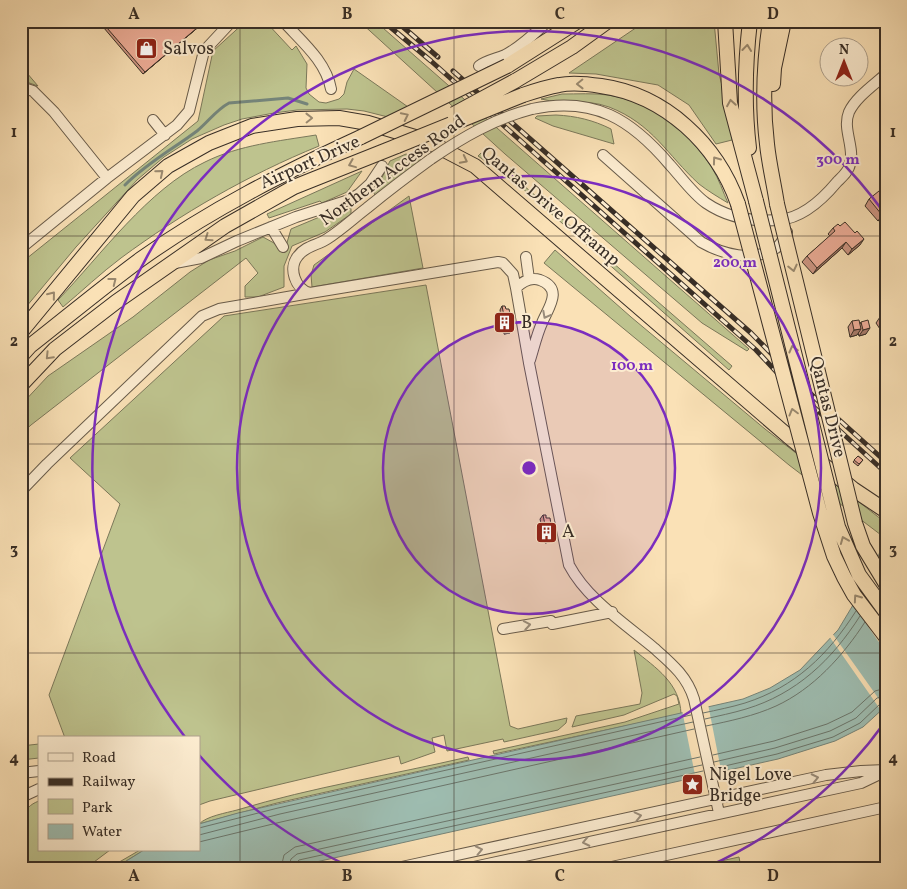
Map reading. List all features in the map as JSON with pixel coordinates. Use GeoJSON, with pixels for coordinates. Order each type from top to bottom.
{"type":"FeatureCollection","features":[{"type":"Feature","properties":{"kind":"highway","name":"Airport Drive"},"geometry":{"type":"LineString","coordinates":[[21,356],[30,346],[141,259],[207,216],[284,173],[507,66],[578,21]]}},
{"type":"Feature","properties":{"kind":"highway","name":"Airport Drive"},"geometry":{"type":"LineString","coordinates":[[21,384],[55,350],[116,302],[225,226],[294,187],[397,146],[515,81],[572,47],[608,21]]}},
{"type":"Feature","properties":{"kind":"highway"},"geometry":{"type":"LineString","coordinates":[[725,21],[730,103],[756,201]]}},
{"type":"Feature","properties":{"kind":"highway"},"geometry":{"type":"LineString","coordinates":[[750,21],[746,55],[746,106],[756,201]]}},
{"type":"Feature","properties":{"kind":"highway"},"geometry":{"type":"LineString","coordinates":[[770,21],[765,54],[764,88],[767,143],[777,204]]}},
{"type":"Feature","properties":{"kind":"highway"},"geometry":{"type":"LineString","coordinates":[[777,204],[772,133],[774,68],[784,21]]}},
{"type":"Feature","properties":{"kind":"highway"},"geometry":{"type":"LineString","coordinates":[[397,146],[522,95],[560,84],[587,84],[618,88],[648,100],[677,117],[702,142],[718,162],[731,184],[738,204],[820,513],[834,556],[854,595],[886,637]]}},
{"type":"Feature","properties":{"kind":"highway","name":"Qantas Drive Offramp"},"geometry":{"type":"LineString","coordinates":[[21,332],[133,196],[168,166],[209,143],[252,126],[297,119],[339,118],[368,123],[424,140],[475,166],[788,436],[853,489],[886,511]]}},
{"type":"Feature","properties":{"kind":"highway","name":"Qantas Drive"},"geometry":{"type":"LineString","coordinates":[[756,201],[838,527],[859,575],[886,612]]}},
{"type":"Feature","properties":{"kind":"highway","name":"Qantas Drive"},"geometry":{"type":"LineString","coordinates":[[777,204],[855,523],[863,546],[886,584]]}},
{"type":"Feature","properties":{"kind":"street"},"geometry":{"type":"LineString","coordinates":[[21,248],[107,178],[177,125],[189,111],[204,51],[232,21]]}},
{"type":"Feature","properties":{"kind":"street"},"geometry":{"type":"LineString","coordinates":[[283,21],[324,69],[331,89]]}},
{"type":"Feature","properties":{"kind":"street"},"geometry":{"type":"LineString","coordinates":[[479,66],[484,62],[504,55],[520,45],[548,21]]}},
{"type":"Feature","properties":{"kind":"street","name":"Northern Access Road"},"geometry":{"type":"LineString","coordinates":[[310,293],[300,289],[294,277],[293,269],[297,256],[307,248],[326,240],[431,159],[482,127],[502,118],[545,106],[578,106],[618,118],[652,143],[705,202],[721,212],[748,219],[768,221],[788,219],[807,210],[823,198],[845,174],[850,164],[846,125],[848,114],[853,104],[886,74]]}},
{"type":"Feature","properties":{"kind":"street"},"geometry":{"type":"LineString","coordinates":[[21,86],[33,91],[54,112],[107,178]]}},
{"type":"Feature","properties":{"kind":"street"},"geometry":{"type":"LineString","coordinates":[[153,120],[165,134]]}},
{"type":"Feature","properties":{"kind":"street"},"geometry":{"type":"LineString","coordinates":[[604,155],[700,242],[716,250],[738,256],[765,253],[777,247],[783,240],[789,229],[788,219]]}},
{"type":"Feature","properties":{"kind":"street"},"geometry":{"type":"LineString","coordinates":[[171,263],[201,258],[271,227],[349,200],[370,184],[382,166]]}},
{"type":"Feature","properties":{"kind":"street"},"geometry":{"type":"LineString","coordinates":[[271,227],[283,247]]}},
{"type":"Feature","properties":{"kind":"street"},"geometry":{"type":"LineString","coordinates":[[526,257],[529,279]]}},
{"type":"Feature","properties":{"kind":"street"},"geometry":{"type":"LineString","coordinates":[[21,491],[202,316],[219,309],[498,262],[503,263],[513,274],[567,557],[582,585],[608,610],[678,669],[689,685],[696,705],[719,813]]}},
{"type":"Feature","properties":{"kind":"street"},"geometry":{"type":"LineString","coordinates":[[516,288],[529,279],[538,280],[546,284],[552,291],[553,296],[551,305],[539,330],[529,363]]}},
{"type":"Feature","properties":{"kind":"street"},"geometry":{"type":"LineString","coordinates":[[503,630],[608,610]]}},
{"type":"Feature","properties":{"kind":"street"},"geometry":{"type":"LineString","coordinates":[[21,773],[38,771]]}},
{"type":"Feature","properties":{"kind":"street"},"geometry":{"type":"LineString","coordinates":[[397,868],[826,775],[861,771],[886,771]]}},
{"type":"Feature","properties":{"kind":"street"},"geometry":{"type":"LineString","coordinates":[[469,868],[861,783],[886,771]]}},
{"type":"Feature","properties":{"kind":"street"},"geometry":{"type":"LineString","coordinates":[[21,799],[38,789]]}},
{"type":"Feature","properties":{"kind":"street"},"geometry":{"type":"LineString","coordinates":[[607,868],[886,807]]}},
{"type":"Feature","properties":{"kind":"green space"},"geometry":{"type":"Polygon","coordinates":[[[246,21],[265,21],[292,50],[296,46],[307,64],[306,88],[309,94],[319,102],[326,103],[339,99],[344,94],[347,82],[354,69],[411,109],[392,118],[347,109],[297,110],[274,113],[242,119],[192,139],[164,157],[137,180],[76,247],[21,313],[21,263],[198,121],[213,51],[246,21]]]}},
{"type":"Feature","properties":{"kind":"green space"},"geometry":{"type":"Polygon","coordinates":[[[359,21],[375,21],[749,349],[747,351],[702,323],[505,154],[359,21]]]}},
{"type":"Feature","properties":{"kind":"green space"},"geometry":{"type":"Polygon","coordinates":[[[646,21],[714,21],[719,74],[736,139],[716,144],[689,105],[658,85],[596,74],[569,73],[646,21]]]}},
{"type":"Feature","properties":{"kind":"green space"},"geometry":{"type":"Polygon","coordinates":[[[21,66],[38,86],[21,80],[21,66]]]}},
{"type":"Feature","properties":{"kind":"green space"},"geometry":{"type":"Polygon","coordinates":[[[562,94],[603,94],[624,99],[640,104],[668,121],[681,131],[703,155],[719,181],[728,203],[699,184],[648,131],[624,114],[600,104],[558,102],[541,99],[562,94]]]}},
{"type":"Feature","properties":{"kind":"green space"},"geometry":{"type":"Polygon","coordinates":[[[556,115],[584,119],[611,129],[614,144],[553,126],[535,118],[537,116],[556,115]]]}},
{"type":"Feature","properties":{"kind":"green space"},"geometry":{"type":"Polygon","coordinates":[[[316,135],[319,146],[241,182],[192,210],[121,258],[63,307],[58,300],[126,224],[164,189],[184,174],[205,162],[231,151],[259,144],[316,135]]]}},
{"type":"Feature","properties":{"kind":"green space"},"geometry":{"type":"Polygon","coordinates":[[[481,153],[515,178],[732,366],[729,370],[513,180],[478,156],[481,153]]]}},
{"type":"Feature","properties":{"kind":"green space"},"geometry":{"type":"Polygon","coordinates":[[[406,154],[422,160],[375,195],[390,161],[406,154]]]}},
{"type":"Feature","properties":{"kind":"green space"},"geometry":{"type":"Polygon","coordinates":[[[362,171],[347,192],[322,203],[320,201],[269,218],[267,214],[362,171]]]}},
{"type":"Feature","properties":{"kind":"green space"},"geometry":{"type":"Polygon","coordinates":[[[409,196],[423,268],[312,287],[311,275],[314,265],[409,196]]]}},
{"type":"Feature","properties":{"kind":"green space"},"geometry":{"type":"Polygon","coordinates":[[[351,208],[351,214],[325,232],[292,246],[284,266],[284,287],[258,297],[245,297],[245,286],[258,273],[246,258],[21,434],[21,405],[48,376],[133,317],[190,272],[209,260],[235,251],[263,237],[274,243],[282,252],[286,246],[291,229],[329,213],[351,208]]]}},
{"type":"Feature","properties":{"kind":"green space"},"geometry":{"type":"Polygon","coordinates":[[[555,250],[631,317],[765,429],[886,523],[885,538],[789,465],[544,263],[555,250]]]}},
{"type":"Feature","properties":{"kind":"green space"},"geometry":{"type":"Polygon","coordinates":[[[426,285],[510,726],[518,729],[567,718],[566,723],[558,730],[504,742],[503,739],[447,751],[444,735],[432,738],[435,752],[401,764],[399,756],[200,805],[200,736],[64,736],[49,695],[120,504],[70,458],[224,316],[426,285]]]}},
{"type":"Feature","properties":{"kind":"green space"},"geometry":{"type":"Polygon","coordinates":[[[634,650],[658,670],[671,685],[676,693],[680,703],[681,714],[494,754],[493,751],[625,722],[679,704],[677,696],[674,694],[624,715],[572,727],[576,716],[640,704],[642,693],[634,650]]]}},
{"type":"Feature","properties":{"kind":"green space"},"geometry":{"type":"Polygon","coordinates":[[[38,744],[38,758],[21,760],[21,746],[38,744]]]}},
{"type":"Feature","properties":{"kind":"green space"},"geometry":{"type":"Polygon","coordinates":[[[468,757],[469,760],[277,803],[200,824],[202,821],[217,815],[323,788],[468,757]]]}},
{"type":"Feature","properties":{"kind":"green space"},"geometry":{"type":"Polygon","coordinates":[[[38,802],[38,852],[107,852],[86,868],[21,868],[21,819],[33,804],[38,802]]]}},
{"type":"Feature","properties":{"kind":"green space"},"geometry":{"type":"Polygon","coordinates":[[[137,852],[141,852],[115,868],[109,868],[137,852]]]}},
{"type":"Feature","properties":{"kind":"green space"},"geometry":{"type":"Polygon","coordinates":[[[739,857],[741,868],[689,868],[739,857]]]}},
{"type":"Feature","properties":{"kind":"water"},"geometry":{"type":"Polygon","coordinates":[[[886,536],[886,706],[863,727],[835,741],[778,759],[289,868],[115,868],[141,852],[200,852],[200,824],[238,813],[743,699],[770,688],[800,670],[838,630],[871,575],[886,536]]]}},
{"type":"Feature","properties":{"kind":"pier"},"geometry":{"type":"Polygon","coordinates":[[[877,554],[886,567],[886,648],[878,641],[852,603],[869,574],[877,554]]]}},
{"type":"Feature","properties":{"kind":"pier"},"geometry":{"type":"Polygon","coordinates":[[[832,633],[886,709],[882,712],[829,636],[832,633]]]}},
{"type":"Feature","properties":{"kind":"pier","name":"Nigel Love Bridge"},"geometry":{"type":"Polygon","coordinates":[[[708,704],[723,774],[696,780],[682,710],[708,704]]]}},
{"type":"Feature","properties":{"kind":"building","name":"Salvos"},"geometry":{"type":"Polygon","coordinates":[[[101,21],[203,21],[204,22],[145,72],[101,21]]]}},
{"type":"Feature","properties":{"kind":"building"},"geometry":{"type":"Polygon","coordinates":[[[884,187],[886,189],[886,212],[882,215],[869,199],[884,187]]]}},
{"type":"Feature","properties":{"kind":"building"},"geometry":{"type":"Polygon","coordinates":[[[845,222],[855,233],[857,231],[864,239],[852,249],[846,242],[817,268],[807,256],[835,231],[833,228],[845,222]]]}},
{"type":"Feature","properties":{"kind":"building"},"geometry":{"type":"Polygon","coordinates":[[[502,306],[509,309],[513,329],[507,330],[502,306]]]}},
{"type":"Feature","properties":{"kind":"building"},"geometry":{"type":"Polygon","coordinates":[[[886,314],[886,322],[884,323],[880,317],[886,314]]]}},
{"type":"Feature","properties":{"kind":"building"},"geometry":{"type":"Polygon","coordinates":[[[859,320],[861,329],[854,330],[852,321],[859,320]]]}},
{"type":"Feature","properties":{"kind":"building"},"geometry":{"type":"Polygon","coordinates":[[[868,320],[870,328],[863,330],[861,322],[868,320]]]}},
{"type":"Feature","properties":{"kind":"building"},"geometry":{"type":"Polygon","coordinates":[[[858,456],[863,460],[859,464],[854,460],[858,456]]]}},
{"type":"Feature","properties":{"kind":"building"},"geometry":{"type":"Polygon","coordinates":[[[543,515],[546,515],[546,518],[550,518],[553,538],[548,539],[543,515]]]}},
{"type":"Feature","properties":{"kind":"waterway"},"geometry":{"type":"LineString","coordinates":[[125,185],[151,163],[197,131],[229,103],[288,98],[307,104]]}},
{"type":"Feature","properties":{"kind":"railway"},"geometry":{"type":"LineString","coordinates":[[383,21],[431,61],[756,350],[783,379],[886,473]]}},
{"type":"Feature","properties":{"kind":"railway"},"geometry":{"type":"LineString","coordinates":[[396,21],[438,57]]}},
{"type":"Feature","properties":{"kind":"railway"},"geometry":{"type":"LineString","coordinates":[[453,71],[751,333],[815,398],[886,462]]}},
{"type":"Feature","properties":{"kind":"place","name":"Salvos"},"geometry":{"type":"Point","coordinates":[147,49]}},
{"type":"Feature","properties":{"kind":"place","name":"B"},"geometry":{"type":"Point","coordinates":[505,323]}},
{"type":"Feature","properties":{"kind":"place","name":"A"},"geometry":{"type":"Point","coordinates":[546,532]}},
{"type":"Feature","properties":{"kind":"place","name":"Nigel Love Bridge"},"geometry":{"type":"Point","coordinates":[693,785]}}]}
